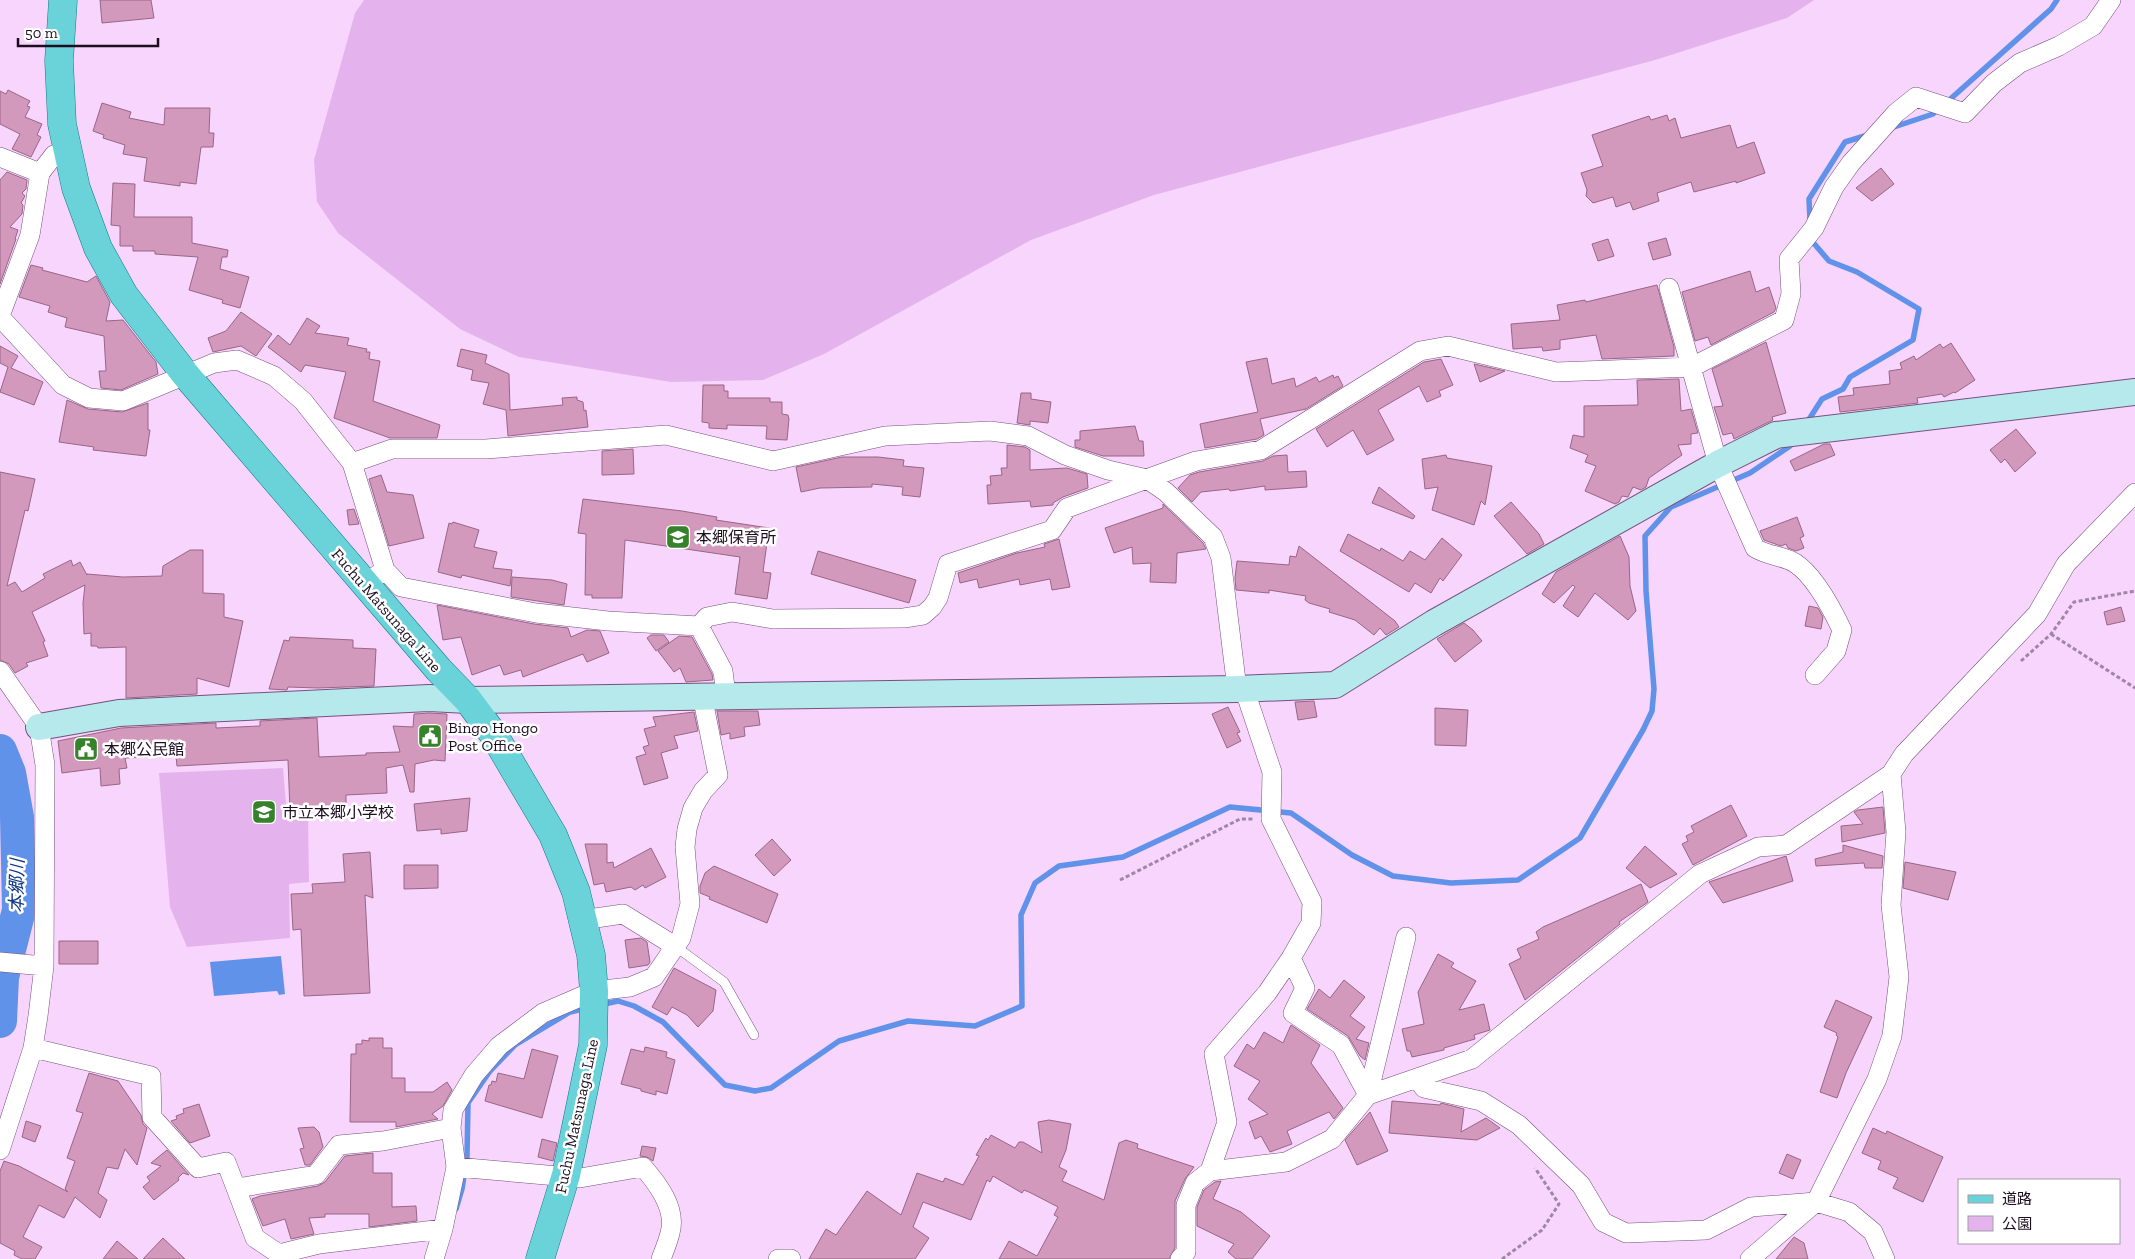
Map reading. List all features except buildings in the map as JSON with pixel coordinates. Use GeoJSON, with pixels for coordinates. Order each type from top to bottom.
{"type":"FeatureCollection","features":[{"type":"Feature","properties":{"kind":"main road","name":"Fuchu Matsunaga Line"},"geometry":{"type":"LineString","coordinates":[[63,0],[59,61],[62,124],[76,188],[98,248],[124,295],[185,374],[374,577],[439,670],[468,700],[494,736],[553,835],[576,892],[591,955],[594,992],[594,1045],[566,1175],[540,1259]]}},
{"type":"Feature","properties":{"kind":"street"},"geometry":{"type":"LineString","coordinates":[[699,626],[707,617],[732,612],[773,619],[904,618],[923,615],[938,598],[948,564],[1052,530],[1067,508],[1148,478],[1196,461],[1261,450],[1420,351],[1448,346],[1556,372],[1692,367],[1784,320],[1791,294],[1789,259],[1814,228],[1834,188],[1852,163],[1896,113],[1916,97],[1965,113],[1994,83],[2020,63],[2059,46],[2093,26],[2112,0]]}},
{"type":"Feature","properties":{"kind":"street"},"geometry":{"type":"LineString","coordinates":[[68,150],[54,155],[40,173],[30,236],[0,316],[63,385],[89,398],[123,401],[214,363],[237,360],[274,376],[303,401],[352,463],[374,577],[401,587],[536,613],[608,621],[699,626]]}},
{"type":"Feature","properties":{"kind":"street"},"geometry":{"type":"LineString","coordinates":[[0,157],[40,173]]}},
{"type":"Feature","properties":{"kind":"street"},"geometry":{"type":"LineString","coordinates":[[1669,288],[1718,464],[1755,548],[1765,554],[1794,563],[1809,578],[1830,605],[1842,630],[1836,651],[1815,674]]}},
{"type":"Feature","properties":{"kind":"street"},"geometry":{"type":"LineString","coordinates":[[39,727],[118,713],[429,698],[468,700],[1237,689],[1335,685],[1434,623],[1718,464],[1776,435],[2135,392]]}},
{"type":"Feature","properties":{"kind":"street"},"geometry":{"type":"LineString","coordinates":[[352,463],[392,449],[486,449],[666,435],[773,461],[885,436],[990,431],[1028,436],[1065,455],[1108,470],[1148,478],[1166,492],[1213,537],[1221,558],[1237,689],[1248,697],[1272,772],[1271,819],[1312,902],[1311,923],[1291,958],[1267,993],[1214,1054],[1227,1122],[1210,1171]]}},
{"type":"Feature","properties":{"kind":"street"},"geometry":{"type":"LineString","coordinates":[[1368,1095],[1472,1059],[1700,874],[1758,847],[1786,844],[1891,774],[1904,754],[2037,614],[2066,564],[2135,493]]}},
{"type":"Feature","properties":{"kind":"street"},"geometry":{"type":"LineString","coordinates":[[434,1259],[443,1229],[456,1167],[451,1128],[452,1110],[474,1074],[499,1046],[543,1013],[594,992],[630,987],[654,976],[681,938],[690,904],[685,847],[687,829],[693,808],[703,791],[718,775],[714,695],[723,671],[699,626]]}},
{"type":"Feature","properties":{"kind":"street"},"geometry":{"type":"LineString","coordinates":[[0,671],[39,727],[45,765],[44,966],[33,1048],[0,1150]]}},
{"type":"Feature","properties":{"kind":"street"},"geometry":{"type":"LineString","coordinates":[[1750,1259],[1816,1202],[1877,1079],[1892,1036],[1899,977],[1891,905],[1896,832],[1891,774]]}},
{"type":"Feature","properties":{"kind":"street"},"geometry":{"type":"LineString","coordinates":[[582,920],[623,914],[676,946]]}},
{"type":"Feature","properties":{"kind":"street"},"geometry":{"type":"LineString","coordinates":[[1180,1259],[1186,1252],[1186,1204],[1195,1183],[1210,1171],[1286,1162],[1332,1138],[1368,1095],[1406,937]]}},
{"type":"Feature","properties":{"kind":"street"},"geometry":{"type":"LineString","coordinates":[[1291,958],[1305,988],[1293,1013],[1341,1045],[1368,1095]]}},
{"type":"Feature","properties":{"kind":"street"},"geometry":{"type":"LineString","coordinates":[[0,962],[44,966]]}},
{"type":"Feature","properties":{"kind":"street"},"geometry":{"type":"LineString","coordinates":[[33,1048],[151,1076],[152,1117],[198,1168],[226,1162],[256,1238],[280,1257],[320,1244],[443,1229]]}},
{"type":"Feature","properties":{"kind":"street"},"geometry":{"type":"LineString","coordinates":[[1417,1078],[1424,1088],[1482,1101],[1519,1125],[1581,1185],[1603,1222],[1626,1234],[1706,1230],[1751,1206],[1816,1202],[1849,1212],[1873,1232],[1885,1259]]}},
{"type":"Feature","properties":{"kind":"street"},"geometry":{"type":"LineString","coordinates":[[237,1188],[316,1175],[339,1145],[383,1141],[451,1128]]}},
{"type":"Feature","properties":{"kind":"street"},"geometry":{"type":"LineString","coordinates":[[456,1167],[566,1175],[580,1178],[643,1168],[660,1187],[669,1212],[671,1231],[661,1259]]}},
{"type":"Feature","properties":{"kind":"street"},"geometry":{"type":"LineString","coordinates":[[778,1259],[791,1259]]}},
{"type":"Feature","properties":{"kind":"lane"},"geometry":{"type":"LineString","coordinates":[[676,946],[724,982],[754,1035]]}},
{"type":"Feature","properties":{"kind":"path"},"geometry":{"type":"LineString","coordinates":[[1990,664],[2007,673],[2050,634],[2074,602],[2135,591]]}},
{"type":"Feature","properties":{"kind":"path"},"geometry":{"type":"LineString","coordinates":[[2050,634],[2135,688]]}},
{"type":"Feature","properties":{"kind":"path"},"geometry":{"type":"LineString","coordinates":[[1120,880],[1240,818],[1271,819]]}},
{"type":"Feature","properties":{"kind":"path"},"geometry":{"type":"LineString","coordinates":[[1502,1259],[1542,1230],[1560,1204],[1532,1164]]}},
{"type":"Feature","properties":{"kind":"green space"},"geometry":{"type":"Polygon","coordinates":[[[364,0],[1814,0],[1787,18],[1655,60],[1154,195],[1031,240],[824,354],[763,380],[671,382],[519,357],[460,329],[338,233],[317,202],[314,160],[355,13],[364,0]]]}},
{"type":"Feature","properties":{"kind":"green space"},"geometry":{"type":"Polygon","coordinates":[[[283,768],[287,817],[308,815],[309,882],[289,884],[290,938],[187,947],[170,907],[159,773],[283,768]]]}},
{"type":"Feature","properties":{"kind":"water"},"geometry":{"type":"Polygon","coordinates":[[[281,956],[285,994],[279,995],[277,991],[214,996],[210,962],[281,956]]]}},
{"type":"Feature","properties":{"kind":"waterway"},"geometry":{"type":"LineString","coordinates":[[1947,102],[2051,9],[2057,0]]}},
{"type":"Feature","properties":{"kind":"waterway"},"geometry":{"type":"LineString","coordinates":[[1891,128],[1933,114],[1940,108]]}},
{"type":"Feature","properties":{"kind":"waterway"},"geometry":{"type":"LineString","coordinates":[[1810,221],[1809,199],[1845,142],[1868,135]]}},
{"type":"Feature","properties":{"kind":"waterway"},"geometry":{"type":"LineString","coordinates":[[1806,424],[1822,399],[1843,389],[1850,377],[1913,340],[1919,309],[1857,272],[1829,261],[1811,238]]}},
{"type":"Feature","properties":{"kind":"waterway"},"geometry":{"type":"LineString","coordinates":[[600,1005],[618,1001],[634,1006],[663,1022],[725,1085],[755,1091],[771,1088],[839,1041],[908,1021],[975,1026],[1022,1006],[1021,915],[1035,883],[1059,866],[1123,857],[1230,807],[1291,813],[1352,855],[1393,876],[1451,883],[1518,880],[1580,838],[1643,730],[1652,711],[1654,689],[1646,591],[1645,536],[1671,507],[1750,473],[1793,442]]}},
{"type":"Feature","properties":{"kind":"waterway","name":"本郷川"},"geometry":{"type":"LineString","coordinates":[[0,751],[9,773],[17,817],[19,910],[2,977],[0,1021]]}},
{"type":"Feature","properties":{"kind":"waterway"},"geometry":{"type":"LineString","coordinates":[[456,1209],[462,1189],[467,1157],[468,1103],[490,1071],[515,1045],[570,1012],[587,1008]]}},
{"type":"Feature","properties":{"kind":"place","name":"本郷保育所"},"geometry":{"type":"Point","coordinates":[678,537]}},
{"type":"Feature","properties":{"kind":"place","name":"Bingo Hongo Post Office"},"geometry":{"type":"Point","coordinates":[430,736]}},
{"type":"Feature","properties":{"kind":"place","name":"本郷公民館"},"geometry":{"type":"Point","coordinates":[86,749]}},
{"type":"Feature","properties":{"kind":"place","name":"市立本郷小学校"},"geometry":{"type":"Point","coordinates":[264,812]}}]}
